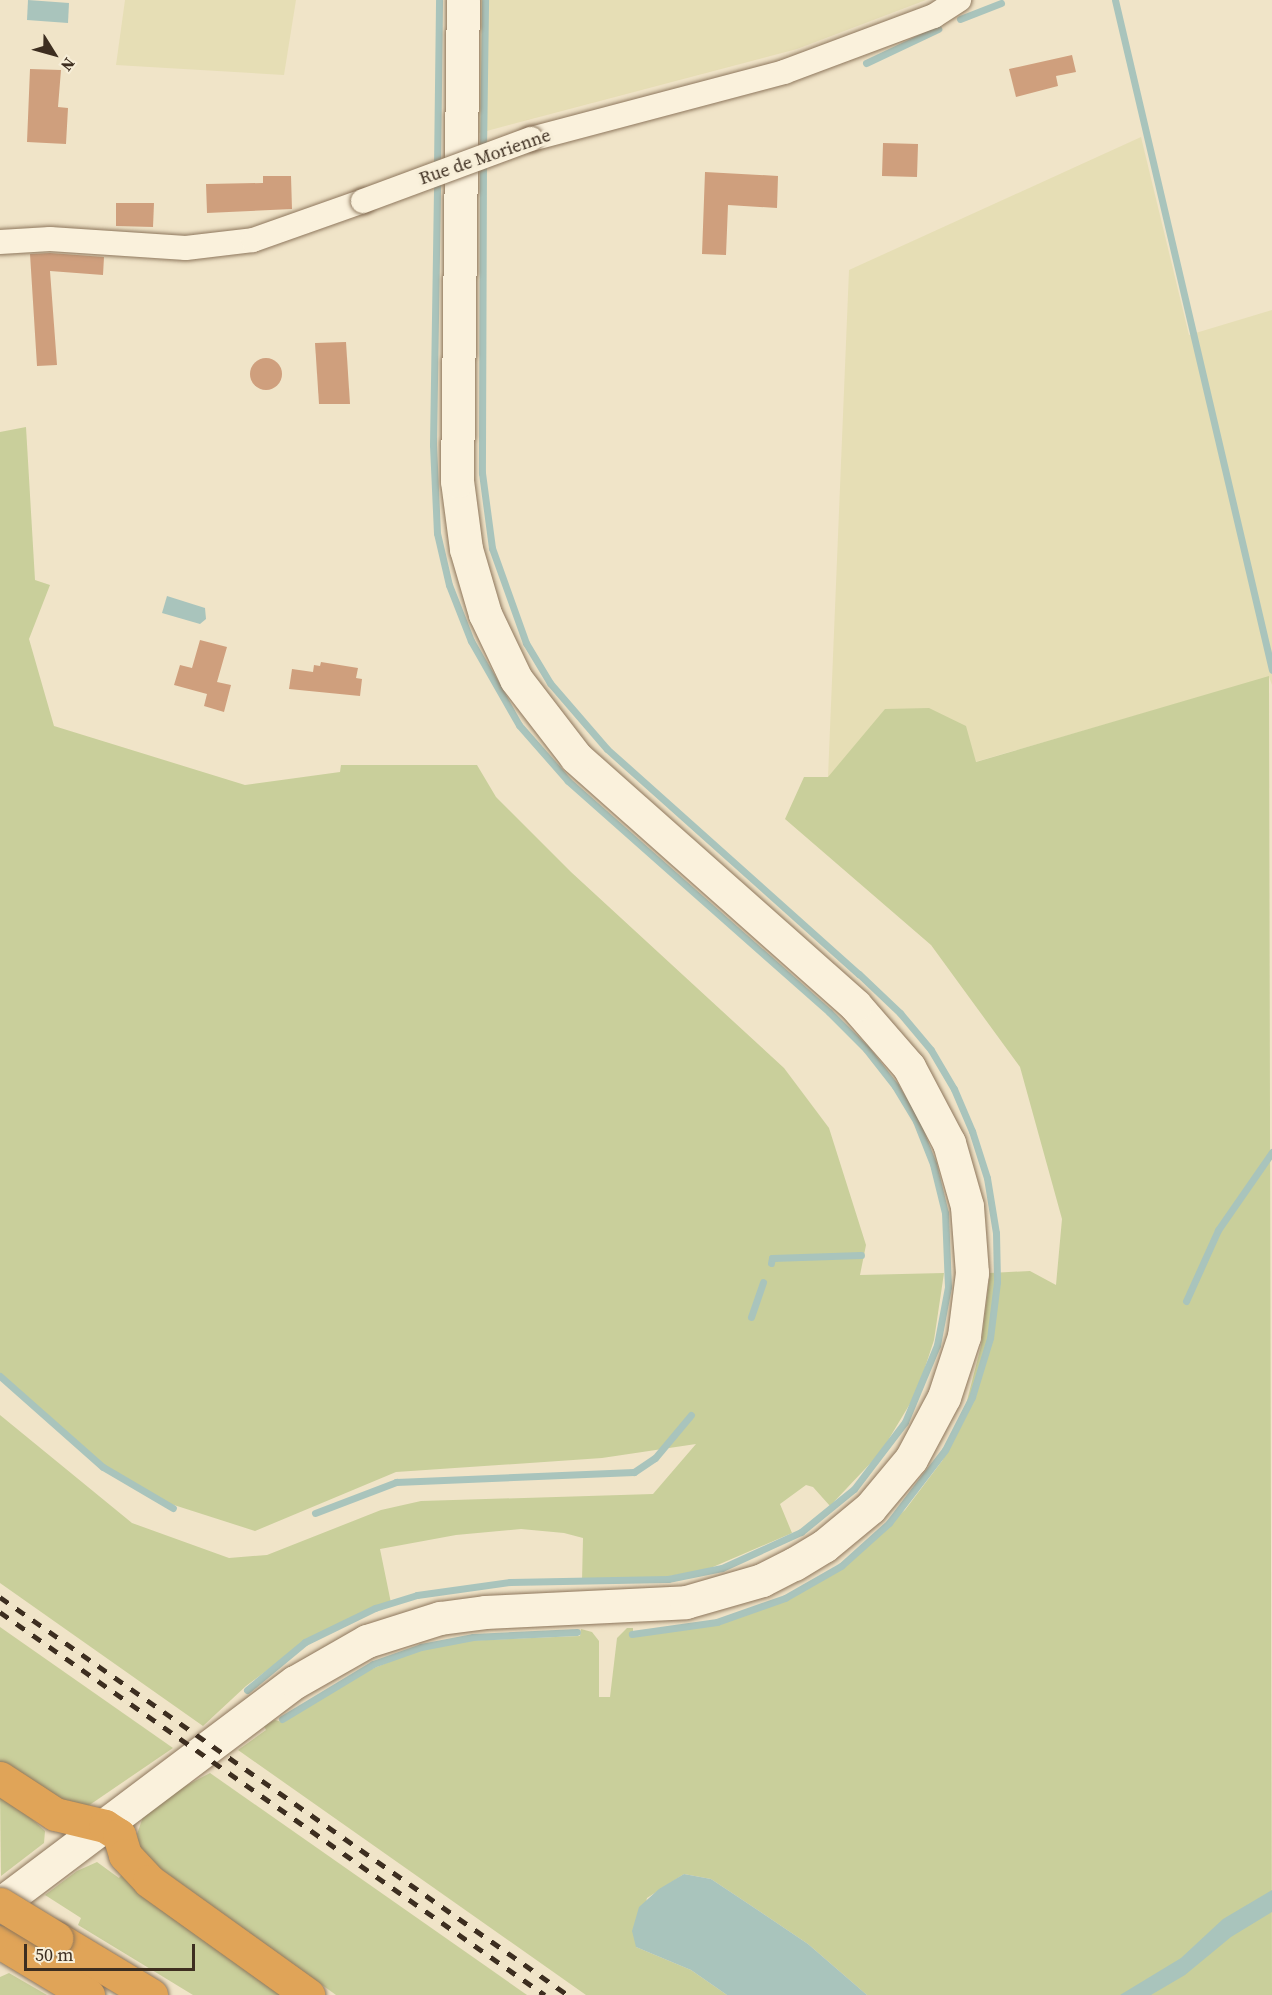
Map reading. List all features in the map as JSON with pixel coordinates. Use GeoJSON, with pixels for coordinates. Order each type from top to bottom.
{"type":"FeatureCollection","features":[{"type":"Feature","properties":{"kind":"highway"},"geometry":{"type":"LineString","coordinates":[[0,1778],[55,1814],[105,1826],[119,1835],[125,1855],[149,1881],[308,1995]]}},
{"type":"Feature","properties":{"kind":"highway"},"geometry":{"type":"LineString","coordinates":[[0,1904],[151,1995]]}},
{"type":"Feature","properties":{"kind":"highway"},"geometry":{"type":"LineString","coordinates":[[10,1948],[88,1995]]}},
{"type":"Feature","properties":{"kind":"main road"},"geometry":{"type":"LineString","coordinates":[[0,1904],[295,1682],[385,1634],[440,1618],[485,1612],[650,1607],[686,1602],[762,1580],[795,1564],[848,1527],[911,1459],[944,1397],[964,1336],[972,1273],[967,1206],[950,1143],[914,1074],[894,1046],[855,1005],[576,757],[516,679],[485,614],[466,549],[457,481],[463,0]]}},
{"type":"Feature","properties":{"kind":"street","name":"Rue de Morienne"},"geometry":{"type":"LineString","coordinates":[[0,242],[50,239],[186,248],[253,240],[531,139],[784,72],[934,16],[959,0]]}},
{"type":"Feature","properties":{"kind":"shaded area"},"geometry":{"type":"Polygon","coordinates":[[[125,0],[296,0],[284,75],[116,65],[125,0]]]}},
{"type":"Feature","properties":{"kind":"shaded area"},"geometry":{"type":"Polygon","coordinates":[[[481,0],[926,0],[797,49],[479,133],[481,0]]]}},
{"type":"Feature","properties":{"kind":"shaded area"},"geometry":{"type":"Polygon","coordinates":[[[1141,137],[1189,335],[1272,310],[1272,685],[1269,677],[975,762],[828,777],[849,270],[1141,137]]]}},
{"type":"Feature","properties":{"kind":"green space"},"geometry":{"type":"Polygon","coordinates":[[[26,427],[35,580],[50,585],[29,639],[54,726],[245,785],[340,772],[341,765],[477,765],[496,797],[571,872],[784,1068],[829,1128],[866,1245],[860,1275],[944,1273],[934,1340],[917,1392],[881,1452],[830,1506],[813,1487],[806,1485],[780,1504],[792,1533],[706,1570],[664,1577],[582,1581],[583,1538],[564,1533],[521,1529],[456,1535],[380,1549],[391,1603],[305,1642],[246,1686],[203,1726],[0,1583],[0,1415],[132,1523],[229,1558],[267,1555],[381,1510],[421,1501],[653,1494],[696,1444],[602,1458],[396,1472],[255,1531],[149,1497],[103,1467],[0,1376],[0,432],[26,427]]]}},
{"type":"Feature","properties":{"kind":"green space"},"geometry":{"type":"Polygon","coordinates":[[[1269,676],[1272,1995],[867,1995],[808,1944],[711,1879],[684,1874],[647,1898],[636,1947],[691,1970],[727,1995],[586,1995],[238,1750],[266,1730],[264,1726],[275,1720],[282,1722],[362,1673],[411,1653],[463,1641],[580,1636],[581,1629],[592,1632],[599,1641],[599,1697],[610,1697],[617,1638],[627,1628],[633,1628],[633,1634],[717,1622],[785,1598],[841,1566],[905,1510],[942,1461],[960,1428],[981,1346],[990,1273],[1030,1271],[1056,1285],[1062,1219],[1020,1067],[931,945],[785,819],[804,777],[828,777],[885,709],[929,708],[966,726],[976,762],[1269,676]]]}},
{"type":"Feature","properties":{"kind":"green space"},"geometry":{"type":"Polygon","coordinates":[[[0,1627],[173,1748],[88,1806],[70,1806],[0,1763],[0,1627]]]}},
{"type":"Feature","properties":{"kind":"green space"},"geometry":{"type":"Polygon","coordinates":[[[210,1773],[527,1995],[336,1995],[140,1854],[137,1834],[143,1817],[176,1791],[210,1773]]]}},
{"type":"Feature","properties":{"kind":"green space"},"geometry":{"type":"Polygon","coordinates":[[[0,1790],[45,1831],[44,1843],[1,1876],[0,1790]]]}},
{"type":"Feature","properties":{"kind":"green space"},"geometry":{"type":"Polygon","coordinates":[[[97,1862],[119,1878],[123,1873],[298,1995],[193,1995],[78,1925],[81,1918],[45,1895],[77,1871],[97,1862]]]}},
{"type":"Feature","properties":{"kind":"green space"},"geometry":{"type":"Polygon","coordinates":[[[9,1973],[47,1995],[0,1995],[0,1977],[9,1973]]]}},
{"type":"Feature","properties":{"kind":"water"},"geometry":{"type":"Polygon","coordinates":[[[28,0],[69,3],[68,23],[27,20],[28,0]]]}},
{"type":"Feature","properties":{"kind":"water"},"geometry":{"type":"Polygon","coordinates":[[[167,596],[205,608],[206,619],[200,624],[162,613],[167,596]]]}},
{"type":"Feature","properties":{"kind":"water"},"geometry":{"type":"Polygon","coordinates":[[[684,1874],[711,1879],[808,1944],[867,1995],[727,1995],[691,1970],[636,1947],[632,1931],[639,1907],[659,1889],[684,1874]]]}},
{"type":"Feature","properties":{"kind":"water"},"geometry":{"type":"Polygon","coordinates":[[[1272,1890],[1272,1912],[1231,1937],[1185,1975],[1151,1995],[1120,1995],[1181,1958],[1223,1919],[1272,1890]]]}},
{"type":"Feature","properties":{"kind":"building"},"geometry":{"type":"Polygon","coordinates":[[[1072,55],[1076,72],[1056,76],[1058,86],[1016,97],[1009,69],[1072,55]]]}},
{"type":"Feature","properties":{"kind":"building"},"geometry":{"type":"Polygon","coordinates":[[[30,69],[61,70],[58,107],[68,108],[66,144],[27,142],[30,69]]]}},
{"type":"Feature","properties":{"kind":"building"},"geometry":{"type":"Polygon","coordinates":[[[883,143],[918,144],[917,177],[882,176],[883,143]]]}},
{"type":"Feature","properties":{"kind":"building"},"geometry":{"type":"Polygon","coordinates":[[[705,172],[778,176],[777,208],[728,205],[726,255],[702,254],[705,172]]]}},
{"type":"Feature","properties":{"kind":"building"},"geometry":{"type":"Polygon","coordinates":[[[263,176],[291,176],[292,209],[207,213],[206,184],[263,183],[263,176]]]}},
{"type":"Feature","properties":{"kind":"building"},"geometry":{"type":"Polygon","coordinates":[[[116,203],[154,203],[153,227],[116,226],[116,203]]]}},
{"type":"Feature","properties":{"kind":"building"},"geometry":{"type":"Polygon","coordinates":[[[50,253],[104,257],[103,275],[50,271],[57,365],[37,366],[30,254],[50,253]]]}},
{"type":"Feature","properties":{"kind":"building"},"geometry":{"type":"Polygon","coordinates":[[[346,342],[350,404],[319,404],[315,343],[346,342]]]}},
{"type":"Feature","properties":{"kind":"building"},"geometry":{"type":"Polygon","coordinates":[[[266,358],[277,363],[282,374],[277,385],[266,390],[255,385],[250,374],[255,363],[266,358]]]}},
{"type":"Feature","properties":{"kind":"building"},"geometry":{"type":"Polygon","coordinates":[[[200,640],[227,647],[217,682],[231,685],[224,712],[204,706],[207,694],[174,685],[180,665],[192,668],[200,640]]]}},
{"type":"Feature","properties":{"kind":"building"},"geometry":{"type":"Polygon","coordinates":[[[321,662],[358,668],[356,678],[362,679],[360,696],[289,689],[292,669],[313,672],[314,665],[320,666],[321,662]]]}},
{"type":"Feature","properties":{"kind":"waterway"},"geometry":{"type":"LineString","coordinates":[[437,168],[439,0]]}},
{"type":"Feature","properties":{"kind":"waterway"},"geometry":{"type":"LineString","coordinates":[[483,150],[485,0]]}},
{"type":"Feature","properties":{"kind":"waterway"},"geometry":{"type":"LineString","coordinates":[[1115,0],[1272,670]]}},
{"type":"Feature","properties":{"kind":"waterway"},"geometry":{"type":"LineString","coordinates":[[960,19],[1001,3]]}},
{"type":"Feature","properties":{"kind":"waterway"},"geometry":{"type":"LineString","coordinates":[[866,63],[938,29]]}},
{"type":"Feature","properties":{"kind":"waterway"},"geometry":{"type":"LineString","coordinates":[[483,162],[482,473],[492,548],[526,643],[550,683],[607,749],[859,974],[900,1013],[931,1050],[954,1089],[972,1131],[987,1178],[996,1233],[997,1282],[990,1338],[972,1397],[945,1450],[889,1523],[841,1566],[785,1598],[717,1622],[632,1634]]}},
{"type":"Feature","properties":{"kind":"waterway"},"geometry":{"type":"LineString","coordinates":[[247,1690],[305,1642],[375,1608],[417,1595],[510,1582],[668,1579],[722,1568],[801,1532],[854,1489],[905,1422],[937,1345],[948,1287],[945,1213],[933,1164],[916,1121],[895,1086],[866,1049],[829,1012],[568,781],[519,725],[471,641],[449,585],[437,533],[433,445],[437,180]]}},
{"type":"Feature","properties":{"kind":"waterway"},"geometry":{"type":"LineString","coordinates":[[1186,1301],[1218,1230],[1272,1152]]}},
{"type":"Feature","properties":{"kind":"waterway"},"geometry":{"type":"LineString","coordinates":[[771,1263],[772,1258],[861,1255]]}},
{"type":"Feature","properties":{"kind":"waterway"},"geometry":{"type":"LineString","coordinates":[[751,1317],[763,1282]]}},
{"type":"Feature","properties":{"kind":"waterway"},"geometry":{"type":"LineString","coordinates":[[0,1376],[103,1467],[173,1508]]}},
{"type":"Feature","properties":{"kind":"waterway"},"geometry":{"type":"LineString","coordinates":[[315,1513],[396,1482],[634,1472],[655,1458],[691,1415]]}},
{"type":"Feature","properties":{"kind":"waterway"},"geometry":{"type":"LineString","coordinates":[[282,1719],[373,1664],[421,1647],[473,1637],[577,1632]]}},
{"type":"Feature","properties":{"kind":"railway"},"geometry":{"type":"LineString","coordinates":[[0,1597],[568,1995]]}},
{"type":"Feature","properties":{"kind":"railway"},"geometry":{"type":"LineString","coordinates":[[0,1612],[545,1995]]}}]}
